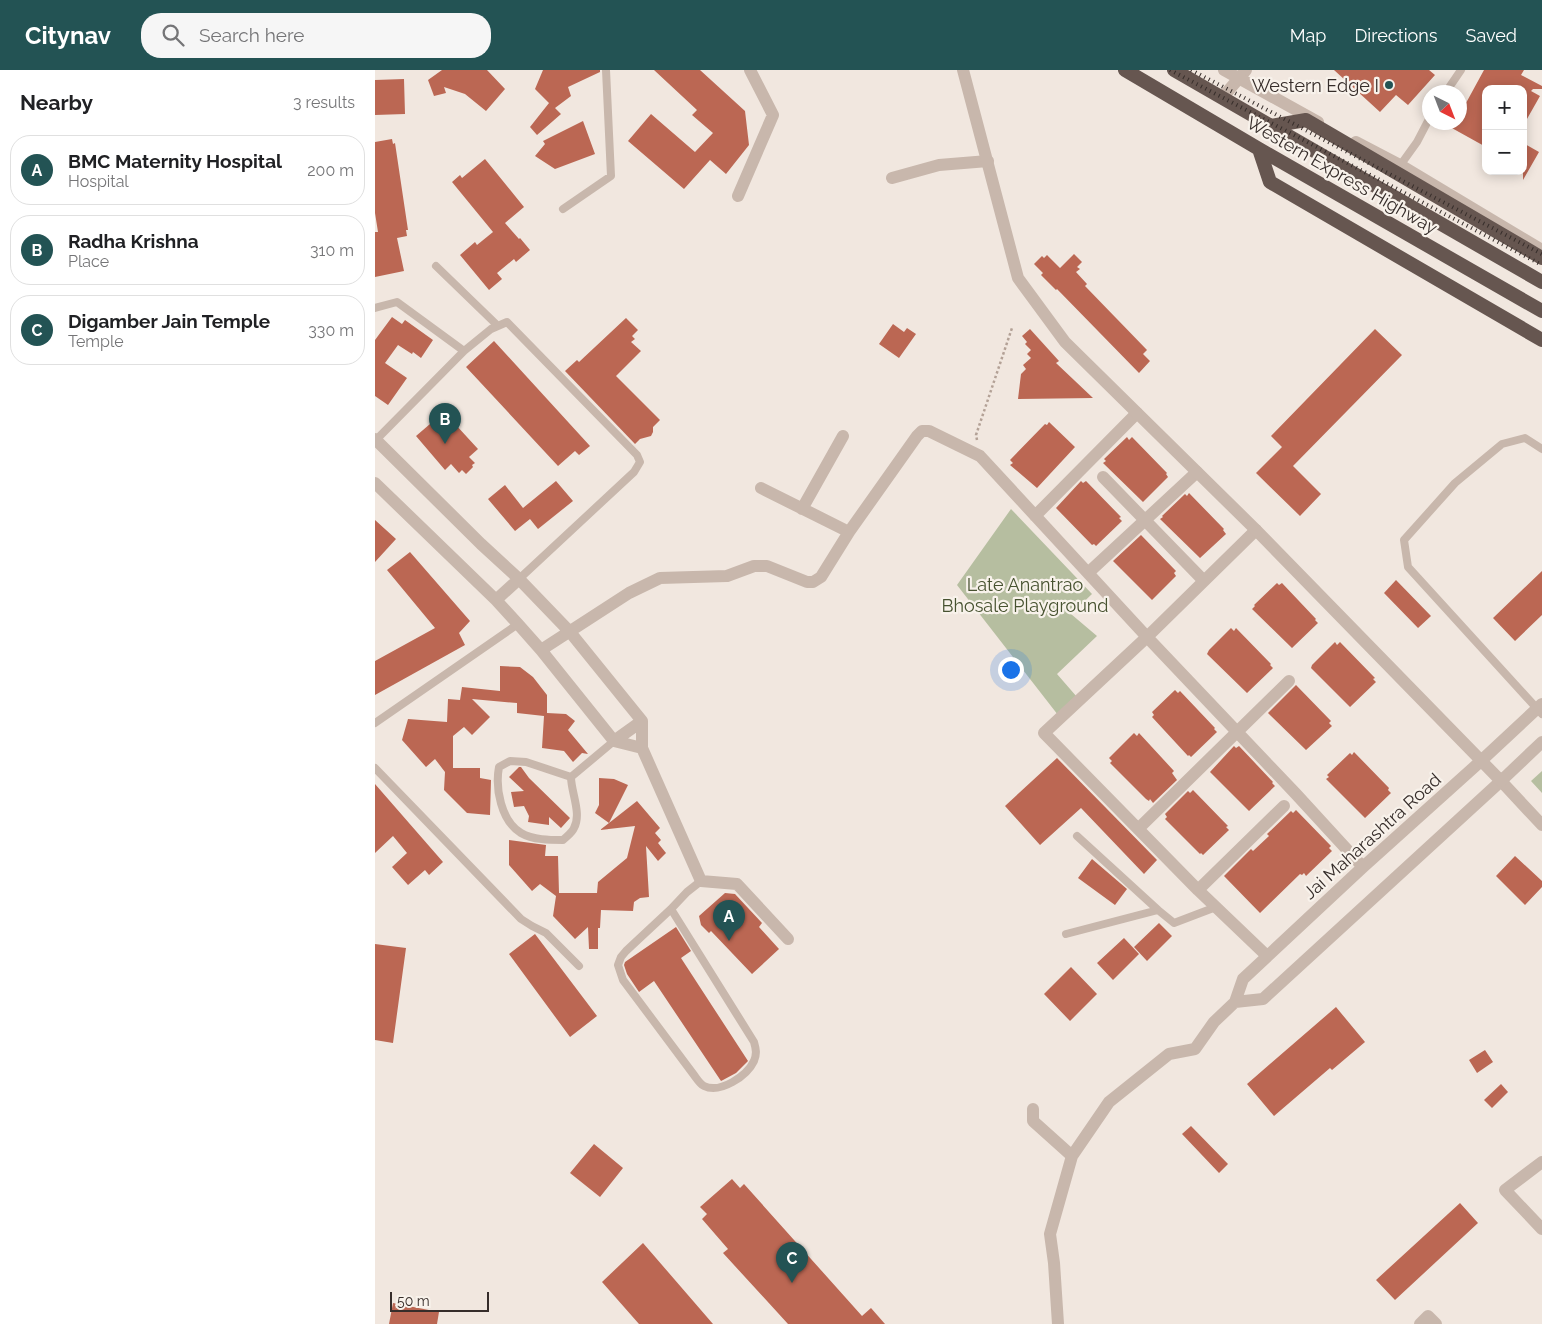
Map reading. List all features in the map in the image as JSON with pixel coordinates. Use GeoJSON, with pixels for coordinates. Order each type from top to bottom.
{"type":"FeatureCollection","features":[{"type":"Feature","properties":{"kind":"highway","name":"Western Express Highway"},"geometry":{"type":"LineString","coordinates":[[1125,70],[1542,311]]}},
{"type":"Feature","properties":{"kind":"highway","name":"Western Express Highway"},"geometry":{"type":"LineString","coordinates":[[1174,70],[1542,282]]}},
{"type":"Feature","properties":{"kind":"highway"},"geometry":{"type":"LineString","coordinates":[[1270,126],[1306,120],[1397,169],[1542,258]]}},
{"type":"Feature","properties":{"kind":"highway"},"geometry":{"type":"LineString","coordinates":[[1259,149],[1270,182],[1542,340]]}},
{"type":"Feature","properties":{"kind":"street"},"geometry":{"type":"LineString","coordinates":[[739,196],[773,115],[750,70]]}},
{"type":"Feature","properties":{"kind":"street"},"geometry":{"type":"LineString","coordinates":[[963,70],[1018,278],[1065,342],[1256,530],[1482,760],[1542,825]]}},
{"type":"Feature","properties":{"kind":"street"},"geometry":{"type":"LineString","coordinates":[[1224,70],[1243,74],[1397,169],[1542,250]]}},
{"type":"Feature","properties":{"kind":"street"},"geometry":{"type":"LineString","coordinates":[[1222,98],[1243,74]]}},
{"type":"Feature","properties":{"kind":"street"},"geometry":{"type":"LineString","coordinates":[[892,178],[939,166],[988,161]]}},
{"type":"Feature","properties":{"kind":"street"},"geometry":{"type":"LineString","coordinates":[[1035,516],[1137,413]]}},
{"type":"Feature","properties":{"kind":"street"},"geometry":{"type":"LineString","coordinates":[[541,650],[629,593],[661,578],[727,576],[754,566],[767,566],[807,582],[813,582],[821,577],[849,532],[922,430],[929,431],[980,456],[1363,867]]}},
{"type":"Feature","properties":{"kind":"street"},"geometry":{"type":"LineString","coordinates":[[802,509],[843,436]]}},
{"type":"Feature","properties":{"kind":"street"},"geometry":{"type":"LineString","coordinates":[[375,440],[519,579],[570,632],[642,720],[642,748],[701,881],[737,884],[788,939]]}},
{"type":"Feature","properties":{"kind":"street"},"geometry":{"type":"LineString","coordinates":[[1088,573],[1197,472]]}},
{"type":"Feature","properties":{"kind":"street"},"geometry":{"type":"LineString","coordinates":[[1103,477],[1204,581]]}},
{"type":"Feature","properties":{"kind":"street"},"geometry":{"type":"LineString","coordinates":[[375,483],[496,600],[541,650],[614,741],[642,748]]}},
{"type":"Feature","properties":{"kind":"street"},"geometry":{"type":"LineString","coordinates":[[761,488],[849,532]]}},
{"type":"Feature","properties":{"kind":"street"},"geometry":{"type":"LineString","coordinates":[[1256,530],[1147,637],[1044,733],[1266,955]]}},
{"type":"Feature","properties":{"kind":"street"},"geometry":{"type":"LineString","coordinates":[[496,600],[519,579]]}},
{"type":"Feature","properties":{"kind":"street"},"geometry":{"type":"LineString","coordinates":[[1138,829],[1289,681]]}},
{"type":"Feature","properties":{"kind":"street","name":"Jai Maharashtra Road"},"geometry":{"type":"LineString","coordinates":[[1058,1324],[1054,1262],[1050,1234],[1072,1156],[1109,1102],[1169,1054],[1195,1049],[1214,1022],[1235,1002],[1243,979],[1266,955],[1540,709]]}},
{"type":"Feature","properties":{"kind":"street"},"geometry":{"type":"LineString","coordinates":[[614,741],[642,720]]}},
{"type":"Feature","properties":{"kind":"street"},"geometry":{"type":"LineString","coordinates":[[1235,1002],[1263,999],[1542,742]]}},
{"type":"Feature","properties":{"kind":"street"},"geometry":{"type":"LineString","coordinates":[[1199,890],[1284,806]]}},
{"type":"Feature","properties":{"kind":"street"},"geometry":{"type":"LineString","coordinates":[[1033,1109],[1033,1121],[1072,1156]]}},
{"type":"Feature","properties":{"kind":"street"},"geometry":{"type":"LineString","coordinates":[[1542,1162],[1505,1190],[1542,1229]]}},
{"type":"Feature","properties":{"kind":"street"},"geometry":{"type":"LineString","coordinates":[[1420,1324],[1429,1316],[1436,1324]]}},
{"type":"Feature","properties":{"kind":"lane"},"geometry":{"type":"LineString","coordinates":[[563,209],[611,176],[606,70]]}},
{"type":"Feature","properties":{"kind":"lane"},"geometry":{"type":"LineString","coordinates":[[1451,85],[1461,70]]}},
{"type":"Feature","properties":{"kind":"lane"},"geometry":{"type":"LineString","coordinates":[[1397,169],[1417,142],[1423,130]]}},
{"type":"Feature","properties":{"kind":"lane"},"geometry":{"type":"LineString","coordinates":[[436,266],[498,326]]}},
{"type":"Feature","properties":{"kind":"lane"},"geometry":{"type":"LineString","coordinates":[[375,308],[397,302],[464,351]]}},
{"type":"Feature","properties":{"kind":"lane"},"geometry":{"type":"LineString","coordinates":[[375,440],[464,351],[491,329],[507,322],[637,455],[640,462],[635,472],[519,579]]}},
{"type":"Feature","properties":{"kind":"lane"},"geometry":{"type":"LineString","coordinates":[[1540,709],[1408,567],[1404,540],[1455,483],[1502,444],[1525,438],[1542,450]]}},
{"type":"Feature","properties":{"kind":"lane"},"geometry":{"type":"LineString","coordinates":[[375,723],[518,624]]}},
{"type":"Feature","properties":{"kind":"lane"},"geometry":{"type":"LineString","coordinates":[[571,777],[614,741]]}},
{"type":"Feature","properties":{"kind":"lane"},"geometry":{"type":"LineString","coordinates":[[510,761],[526,762],[571,777],[571,787],[576,800],[576,823],[574,829],[563,840],[546,840],[521,833],[506,817],[501,803],[497,780],[499,766],[510,761]]}},
{"type":"Feature","properties":{"kind":"lane"},"geometry":{"type":"LineString","coordinates":[[375,768],[521,919],[546,933],[579,966]]}},
{"type":"Feature","properties":{"kind":"lane"},"geometry":{"type":"LineString","coordinates":[[1077,836],[1157,910],[1174,923],[1216,907]]}},
{"type":"Feature","properties":{"kind":"lane"},"geometry":{"type":"LineString","coordinates":[[671,910],[754,1042],[757,1051],[749,1069],[741,1076],[717,1088],[703,1086],[623,980],[619,973],[618,965],[621,957],[671,910],[687,892],[701,881]]}},
{"type":"Feature","properties":{"kind":"lane"},"geometry":{"type":"LineString","coordinates":[[1067,934],[1157,910]]}},
{"type":"Feature","properties":{"kind":"path"},"geometry":{"type":"LineString","coordinates":[[980,456],[976,434],[1012,328]]}},
{"type":"Feature","properties":{"kind":"green space","name":"Late Anantrao Bhosale Playground"},"geometry":{"type":"Polygon","coordinates":[[[1011,509],[1092,594],[1071,614],[1097,636],[1057,674],[1077,697],[1058,715],[957,585],[1011,509]]]}},
{"type":"Feature","properties":{"kind":"green space"},"geometry":{"type":"Polygon","coordinates":[[[1542,771],[1542,793],[1531,781],[1542,771]]]}},
{"type":"Feature","properties":{"kind":"building"},"geometry":{"type":"Polygon","coordinates":[[[442,70],[487,70],[505,89],[486,111],[465,94],[444,87],[446,93],[434,96],[428,80],[442,70]]]}},
{"type":"Feature","properties":{"kind":"building"},"geometry":{"type":"Polygon","coordinates":[[[543,70],[600,70],[600,72],[568,87],[571,96],[555,108],[561,114],[537,135],[530,127],[549,103],[535,89],[543,70]]]}},
{"type":"Feature","properties":{"kind":"building"},"geometry":{"type":"Polygon","coordinates":[[[654,70],[700,70],[745,111],[749,145],[726,174],[710,160],[684,189],[628,141],[651,114],[695,152],[713,133],[692,115],[697,110],[654,70]]]}},
{"type":"Feature","properties":{"kind":"building","name":"Western Edge I"},"geometry":{"type":"Polygon","coordinates":[[[1334,70],[1429,70],[1435,75],[1426,85],[1422,85],[1422,89],[1408,105],[1396,95],[1380,112],[1334,70]]]}},
{"type":"Feature","properties":{"kind":"building"},"geometry":{"type":"Polygon","coordinates":[[[1484,70],[1524,70],[1521,75],[1542,86],[1542,89],[1533,89],[1531,91],[1540,96],[1527,119],[1527,85],[1482,85],[1482,145],[1455,130],[1467,130],[1467,101],[1484,70]]]}},
{"type":"Feature","properties":{"kind":"building"},"geometry":{"type":"Polygon","coordinates":[[[404,79],[405,114],[375,115],[375,80],[404,79]]]}},
{"type":"Feature","properties":{"kind":"building"},"geometry":{"type":"Polygon","coordinates":[[[583,121],[595,154],[555,169],[535,156],[545,144],[543,141],[583,121]]]}},
{"type":"Feature","properties":{"kind":"building"},"geometry":{"type":"Polygon","coordinates":[[[392,139],[393,144],[395,143],[408,230],[406,230],[407,236],[397,238],[404,271],[375,277],[375,232],[378,232],[375,213],[375,142],[392,139]]]}},
{"type":"Feature","properties":{"kind":"building"},"geometry":{"type":"Polygon","coordinates":[[[1527,145],[1539,152],[1527,173],[1527,145]]]}},
{"type":"Feature","properties":{"kind":"building"},"geometry":{"type":"Polygon","coordinates":[[[485,159],[524,207],[505,223],[530,250],[516,262],[514,259],[497,273],[502,279],[489,290],[460,255],[475,242],[477,245],[493,232],[452,182],[460,175],[462,178],[485,159]]]}},
{"type":"Feature","properties":{"kind":"building"},"geometry":{"type":"Polygon","coordinates":[[[1074,254],[1082,262],[1077,267],[1080,269],[1076,272],[1087,284],[1085,286],[1147,350],[1143,354],[1150,361],[1139,373],[1041,275],[1043,273],[1034,264],[1042,256],[1044,258],[1047,255],[1060,268],[1074,254]]]}},
{"type":"Feature","properties":{"kind":"building"},"geometry":{"type":"Polygon","coordinates":[[[392,317],[402,324],[405,320],[433,340],[421,358],[398,345],[385,363],[407,378],[388,405],[375,396],[375,340],[392,317]]]}},
{"type":"Feature","properties":{"kind":"building"},"geometry":{"type":"Polygon","coordinates":[[[626,318],[638,330],[632,336],[635,339],[631,342],[641,351],[616,376],[660,420],[653,427],[651,436],[640,439],[635,444],[565,371],[577,360],[579,362],[626,318]]]}},
{"type":"Feature","properties":{"kind":"building"},"geometry":{"type":"Polygon","coordinates":[[[893,324],[904,332],[907,328],[916,334],[899,358],[879,344],[893,324]]]}},
{"type":"Feature","properties":{"kind":"building"},"geometry":{"type":"Polygon","coordinates":[[[1030,329],[1059,361],[1056,363],[1093,398],[1018,399],[1021,374],[1026,369],[1023,365],[1031,358],[1027,354],[1031,350],[1025,344],[1027,342],[1022,336],[1030,329]]]}},
{"type":"Feature","properties":{"kind":"building"},"geometry":{"type":"Polygon","coordinates":[[[1375,329],[1402,355],[1293,466],[1321,494],[1300,516],[1256,473],[1282,447],[1271,436],[1375,329]]]}},
{"type":"Feature","properties":{"kind":"building"},"geometry":{"type":"Polygon","coordinates":[[[494,341],[590,446],[579,455],[575,451],[558,466],[466,367],[494,341]]]}},
{"type":"Feature","properties":{"kind":"building"},"geometry":{"type":"Polygon","coordinates":[[[444,412],[478,449],[469,457],[475,463],[466,474],[462,470],[459,473],[451,464],[445,470],[416,436],[444,412]]]}},
{"type":"Feature","properties":{"kind":"building"},"geometry":{"type":"Polygon","coordinates":[[[1049,422],[1075,447],[1037,488],[1010,465],[1013,463],[1010,460],[1049,422]]]}},
{"type":"Feature","properties":{"kind":"building"},"geometry":{"type":"Polygon","coordinates":[[[1127,437],[1129,440],[1132,437],[1167,473],[1168,477],[1143,502],[1103,463],[1106,461],[1104,459],[1127,437]]]}},
{"type":"Feature","properties":{"kind":"building"},"geometry":{"type":"Polygon","coordinates":[[[556,481],[573,501],[538,529],[530,519],[515,531],[488,499],[505,485],[523,508],[556,481]]]}},
{"type":"Feature","properties":{"kind":"building"},"geometry":{"type":"Polygon","coordinates":[[[1081,481],[1083,483],[1086,481],[1121,517],[1119,518],[1122,521],[1096,546],[1092,545],[1056,508],[1081,481]]]}},
{"type":"Feature","properties":{"kind":"building"},"geometry":{"type":"Polygon","coordinates":[[[1189,493],[1224,529],[1226,534],[1200,558],[1160,519],[1185,494],[1187,496],[1189,493]]]}},
{"type":"Feature","properties":{"kind":"building"},"geometry":{"type":"Polygon","coordinates":[[[375,520],[396,539],[375,562],[375,520]]]}},
{"type":"Feature","properties":{"kind":"building"},"geometry":{"type":"Polygon","coordinates":[[[1141,535],[1176,571],[1174,573],[1176,576],[1152,600],[1113,561],[1141,535]]]}},
{"type":"Feature","properties":{"kind":"building"},"geometry":{"type":"Polygon","coordinates":[[[410,552],[470,621],[459,633],[465,645],[375,695],[375,661],[435,628],[387,570],[410,552]]]}},
{"type":"Feature","properties":{"kind":"building"},"geometry":{"type":"Polygon","coordinates":[[[1542,571],[1542,615],[1515,641],[1493,618],[1542,571]]]}},
{"type":"Feature","properties":{"kind":"building"},"geometry":{"type":"Polygon","coordinates":[[[1396,580],[1431,616],[1418,628],[1384,593],[1396,580]]]}},
{"type":"Feature","properties":{"kind":"building"},"geometry":{"type":"Polygon","coordinates":[[[1277,583],[1279,585],[1282,583],[1318,623],[1292,648],[1252,609],[1277,583]]]}},
{"type":"Feature","properties":{"kind":"building"},"geometry":{"type":"Polygon","coordinates":[[[1231,628],[1234,631],[1236,628],[1273,668],[1247,693],[1207,654],[1231,628]]]}},
{"type":"Feature","properties":{"kind":"building"},"geometry":{"type":"Polygon","coordinates":[[[1335,642],[1337,645],[1340,642],[1375,678],[1373,679],[1376,682],[1350,707],[1311,668],[1335,642]]]}},
{"type":"Feature","properties":{"kind":"building"},"geometry":{"type":"Polygon","coordinates":[[[500,666],[520,667],[533,677],[547,695],[547,713],[566,714],[575,721],[568,730],[588,754],[582,753],[573,762],[564,751],[542,748],[544,716],[517,713],[517,703],[472,699],[490,717],[472,735],[464,727],[453,736],[453,768],[480,768],[480,778],[491,780],[490,815],[467,813],[444,790],[445,772],[435,759],[426,767],[402,740],[408,719],[447,722],[448,699],[460,700],[462,687],[500,691],[500,666]]]}},
{"type":"Feature","properties":{"kind":"building"},"geometry":{"type":"Polygon","coordinates":[[[1296,685],[1331,721],[1329,723],[1332,726],[1306,750],[1268,713],[1296,685]]]}},
{"type":"Feature","properties":{"kind":"building"},"geometry":{"type":"Polygon","coordinates":[[[1175,690],[1178,693],[1180,691],[1217,732],[1191,757],[1152,717],[1154,715],[1152,712],[1175,690]]]}},
{"type":"Feature","properties":{"kind":"building"},"geometry":{"type":"Polygon","coordinates":[[[1134,733],[1137,736],[1139,733],[1174,771],[1172,773],[1177,780],[1153,803],[1150,799],[1149,801],[1146,799],[1110,763],[1112,761],[1109,758],[1134,733]]]}},
{"type":"Feature","properties":{"kind":"building"},"geometry":{"type":"Polygon","coordinates":[[[1234,746],[1236,748],[1239,746],[1275,786],[1249,811],[1210,772],[1234,746]]]}},
{"type":"Feature","properties":{"kind":"building"},"geometry":{"type":"Polygon","coordinates":[[[1354,752],[1389,788],[1388,790],[1391,793],[1365,818],[1326,779],[1329,777],[1327,775],[1350,753],[1352,755],[1354,752]]]}},
{"type":"Feature","properties":{"kind":"building"},"geometry":{"type":"Polygon","coordinates":[[[1057,758],[1157,860],[1144,874],[1081,808],[1040,845],[1005,806],[1057,758]]]}},
{"type":"Feature","properties":{"kind":"building"},"geometry":{"type":"Polygon","coordinates":[[[519,767],[570,818],[561,828],[549,817],[549,825],[528,822],[529,816],[524,806],[514,807],[511,792],[524,791],[509,777],[519,767]]]}},
{"type":"Feature","properties":{"kind":"building"},"geometry":{"type":"Polygon","coordinates":[[[599,778],[614,779],[628,785],[609,823],[595,813],[599,805],[599,778]]]}},
{"type":"Feature","properties":{"kind":"building"},"geometry":{"type":"Polygon","coordinates":[[[375,784],[443,862],[429,875],[425,870],[408,885],[392,867],[407,853],[393,836],[375,853],[375,784]]]}},
{"type":"Feature","properties":{"kind":"building"},"geometry":{"type":"Polygon","coordinates":[[[1193,790],[1228,826],[1226,827],[1229,830],[1203,855],[1165,819],[1167,817],[1165,814],[1188,791],[1190,793],[1193,790]]]}},
{"type":"Feature","properties":{"kind":"building"},"geometry":{"type":"Polygon","coordinates":[[[637,801],[660,828],[655,833],[661,840],[658,843],[666,853],[658,861],[646,846],[649,897],[640,898],[634,902],[633,911],[601,910],[600,928],[598,928],[598,949],[589,949],[588,927],[575,939],[553,916],[556,896],[540,884],[532,891],[509,865],[509,840],[546,845],[545,856],[558,856],[559,893],[597,893],[598,882],[627,858],[635,826],[600,830],[637,801]]]}},
{"type":"Feature","properties":{"kind":"building"},"geometry":{"type":"Polygon","coordinates":[[[1296,810],[1331,846],[1329,848],[1332,851],[1306,876],[1304,873],[1300,874],[1260,913],[1224,876],[1251,849],[1253,851],[1269,836],[1267,834],[1291,811],[1293,813],[1296,810]]]}},
{"type":"Feature","properties":{"kind":"building"},"geometry":{"type":"Polygon","coordinates":[[[1515,856],[1542,881],[1542,887],[1525,905],[1496,876],[1515,856]]]}},
{"type":"Feature","properties":{"kind":"building"},"geometry":{"type":"Polygon","coordinates":[[[1092,859],[1127,889],[1115,905],[1078,878],[1092,859]]]}},
{"type":"Feature","properties":{"kind":"building"},"geometry":{"type":"Polygon","coordinates":[[[725,893],[735,894],[762,923],[759,927],[779,949],[752,974],[711,931],[709,933],[701,925],[699,916],[725,893]]]}},
{"type":"Feature","properties":{"kind":"building"},"geometry":{"type":"Polygon","coordinates":[[[1159,923],[1172,936],[1147,961],[1134,947],[1159,923]]]}},
{"type":"Feature","properties":{"kind":"building"},"geometry":{"type":"Polygon","coordinates":[[[676,927],[691,951],[681,958],[748,1061],[736,1073],[721,1081],[654,981],[639,992],[627,974],[624,965],[625,962],[676,927]]]}},
{"type":"Feature","properties":{"kind":"building"},"geometry":{"type":"Polygon","coordinates":[[[535,934],[597,1016],[570,1037],[509,954],[535,934]]]}},
{"type":"Feature","properties":{"kind":"building"},"geometry":{"type":"Polygon","coordinates":[[[1124,938],[1139,954],[1113,980],[1097,963],[1124,938]]]}},
{"type":"Feature","properties":{"kind":"building"},"geometry":{"type":"Polygon","coordinates":[[[375,944],[406,948],[393,1043],[375,1040],[375,944]]]}},
{"type":"Feature","properties":{"kind":"building"},"geometry":{"type":"Polygon","coordinates":[[[1071,967],[1097,994],[1070,1021],[1044,994],[1071,967]]]}},
{"type":"Feature","properties":{"kind":"building"},"geometry":{"type":"Polygon","coordinates":[[[1336,1007],[1365,1042],[1332,1070],[1330,1068],[1274,1116],[1247,1084],[1336,1007]]]}},
{"type":"Feature","properties":{"kind":"building"},"geometry":{"type":"Polygon","coordinates":[[[1485,1050],[1493,1062],[1477,1073],[1469,1060],[1485,1050]]]}},
{"type":"Feature","properties":{"kind":"building"},"geometry":{"type":"Polygon","coordinates":[[[1501,1084],[1508,1092],[1492,1108],[1484,1100],[1501,1084]]]}},
{"type":"Feature","properties":{"kind":"building"},"geometry":{"type":"Polygon","coordinates":[[[1191,1126],[1228,1164],[1219,1173],[1182,1134],[1191,1126]]]}},
{"type":"Feature","properties":{"kind":"building"},"geometry":{"type":"Polygon","coordinates":[[[594,1144],[623,1168],[600,1197],[570,1173],[594,1144]]]}},
{"type":"Feature","properties":{"kind":"building"},"geometry":{"type":"Polygon","coordinates":[[[732,1179],[740,1188],[744,1184],[862,1316],[871,1308],[885,1324],[788,1324],[723,1253],[728,1249],[702,1219],[707,1214],[700,1207],[732,1179]]]}},
{"type":"Feature","properties":{"kind":"building"},"geometry":{"type":"Polygon","coordinates":[[[1460,1203],[1478,1223],[1395,1300],[1376,1280],[1460,1203]]]}},
{"type":"Feature","properties":{"kind":"building"},"geometry":{"type":"Polygon","coordinates":[[[643,1243],[713,1324],[639,1324],[602,1282],[643,1243]]]}},
{"type":"Feature","properties":{"kind":"building"},"geometry":{"type":"Polygon","coordinates":[[[393,1303],[439,1312],[437,1324],[389,1324],[393,1303]]]}},
{"type":"Feature","properties":{"kind":"railway"},"geometry":{"type":"LineString","coordinates":[[1170,70],[1542,265]]}},
{"type":"Feature","properties":{"kind":"railway"},"geometry":{"type":"LineString","coordinates":[[1191,70],[1542,254]]}},
{"type":"Feature","properties":{"kind":"place","name":"Western Edge I"},"geometry":{"type":"Point","coordinates":[1389,85]}},
{"type":"Feature","properties":{"kind":"place","name":"Radha Krishna"},"geometry":{"type":"Point","coordinates":[445,444]}},
{"type":"Feature","properties":{"kind":"place","name":"BMC Maternity Hospital"},"geometry":{"type":"Point","coordinates":[729,941]}},
{"type":"Feature","properties":{"kind":"place","name":"Digamber Jain Temple"},"geometry":{"type":"Point","coordinates":[792,1283]}}]}
